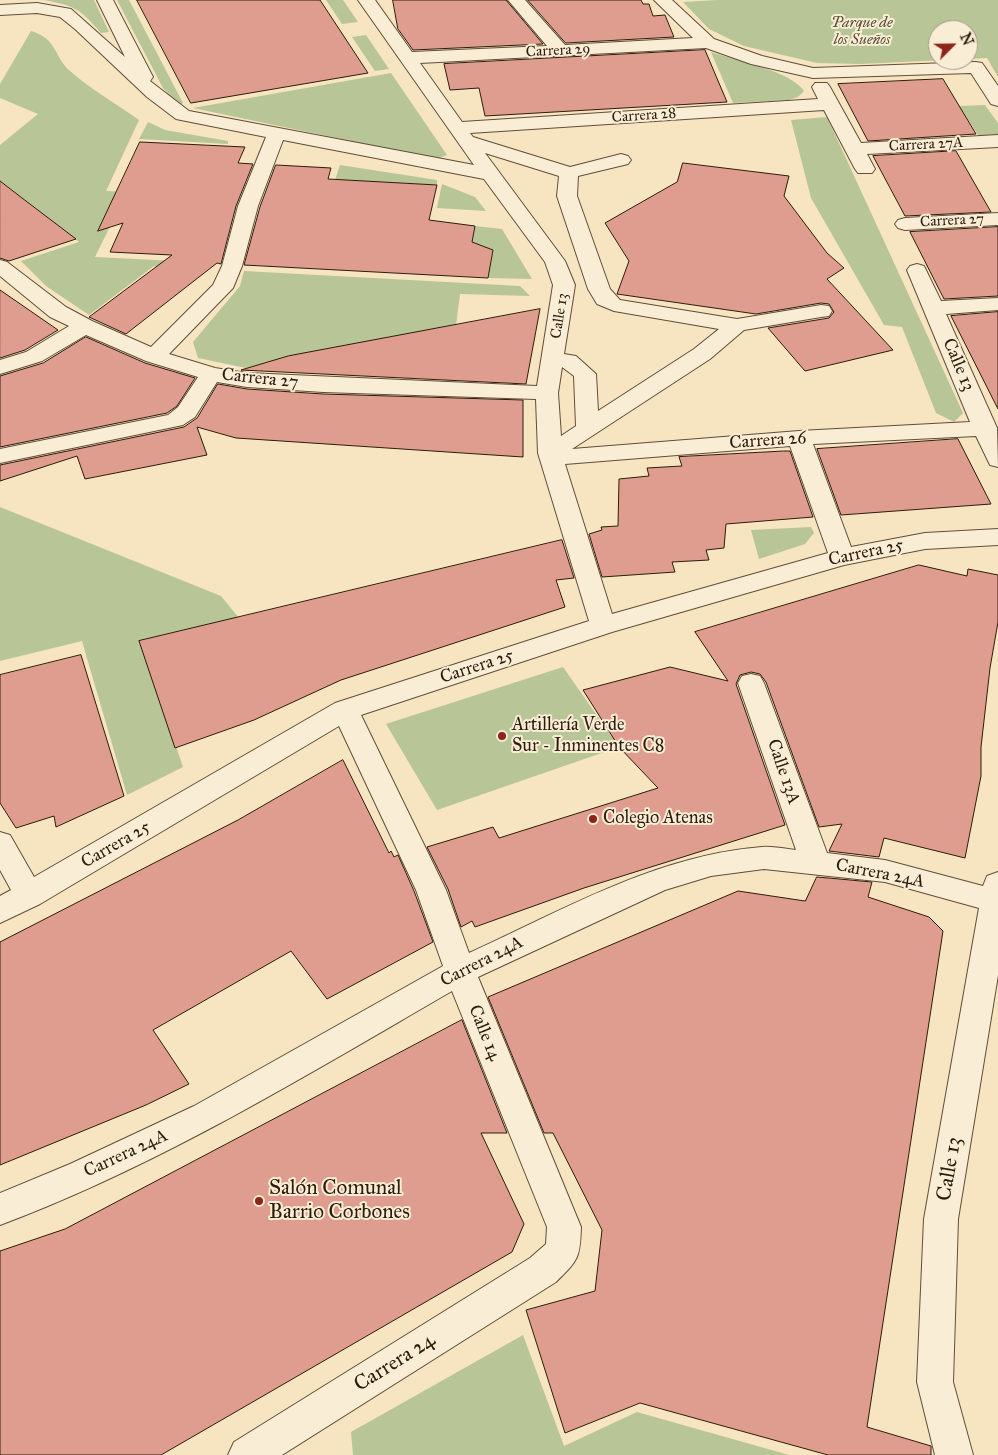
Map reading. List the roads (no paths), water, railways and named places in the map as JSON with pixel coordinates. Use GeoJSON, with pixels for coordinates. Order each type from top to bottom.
{"type":"FeatureCollection","features":[{"type":"Feature","properties":{"kind":"street"},"geometry":{"type":"LineString","coordinates":[[105,0],[153,93]]}},
{"type":"Feature","properties":{"kind":"street","name":"Calle 13"},"geometry":{"type":"LineString","coordinates":[[366,0],[520,215],[555,260],[564,285],[548,393],[551,455],[603,626]]}},
{"type":"Feature","properties":{"kind":"street"},"geometry":{"type":"LineString","coordinates":[[516,0],[560,50]]}},
{"type":"Feature","properties":{"kind":"street"},"geometry":{"type":"LineString","coordinates":[[662,0],[708,42],[757,60],[813,73],[976,67],[998,100]]}},
{"type":"Feature","properties":{"kind":"street"},"geometry":{"type":"LineString","coordinates":[[0,10],[37,8],[65,13],[82,25],[153,93],[183,116],[493,175]]}},
{"type":"Feature","properties":{"kind":"street","name":"Carrera 29"},"geometry":{"type":"LineString","coordinates":[[408,58],[708,42]]}},
{"type":"Feature","properties":{"kind":"street"},"geometry":{"type":"LineString","coordinates":[[813,73],[865,169]]}},
{"type":"Feature","properties":{"kind":"street","name":"Carrera 28"},"geometry":{"type":"LineString","coordinates":[[462,134],[830,104]]}},
{"type":"Feature","properties":{"kind":"street"},"geometry":{"type":"LineString","coordinates":[[154,356],[222,288],[232,266],[248,206],[276,134]]}},
{"type":"Feature","properties":{"kind":"street"},"geometry":{"type":"LineString","coordinates":[[462,134],[569,173],[621,160]]}},
{"type":"Feature","properties":{"kind":"street","name":"Carrera 27A"},"geometry":{"type":"LineString","coordinates":[[854,149],[998,140]]}},
{"type":"Feature","properties":{"kind":"street"},"geometry":{"type":"LineString","coordinates":[[569,173],[567,196],[599,289],[605,299],[614,305],[737,325],[821,311]]}},
{"type":"Feature","properties":{"kind":"street","name":"Carrera 27"},"geometry":{"type":"LineString","coordinates":[[905,224],[998,219]]}},
{"type":"Feature","properties":{"kind":"street","name":"Carrera 27"},"geometry":{"type":"LineString","coordinates":[[0,266],[58,312],[84,326],[154,356],[211,374],[246,380],[323,385],[548,393]]}},
{"type":"Feature","properties":{"kind":"street","name":"Calle 13"},"geometry":{"type":"LineString","coordinates":[[917,270],[998,460]]}},
{"type":"Feature","properties":{"kind":"street"},"geometry":{"type":"LineString","coordinates":[[934,308],[998,304]]}},
{"type":"Feature","properties":{"kind":"street"},"geometry":{"type":"LineString","coordinates":[[551,455],[702,354],[737,325]]}},
{"type":"Feature","properties":{"kind":"street"},"geometry":{"type":"LineString","coordinates":[[0,367],[22,363],[39,356],[84,326]]}},
{"type":"Feature","properties":{"kind":"street"},"geometry":{"type":"LineString","coordinates":[[553,358],[568,360],[585,374],[588,429]]}},
{"type":"Feature","properties":{"kind":"street"},"geometry":{"type":"LineString","coordinates":[[0,456],[175,420],[187,412],[211,374]]}},
{"type":"Feature","properties":{"kind":"street"},"geometry":{"type":"LineString","coordinates":[[975,406],[998,404]]}},
{"type":"Feature","properties":{"kind":"street","name":"Carrera 26"},"geometry":{"type":"LineString","coordinates":[[551,455],[799,438],[985,428]]}},
{"type":"Feature","properties":{"kind":"street"},"geometry":{"type":"LineString","coordinates":[[799,438],[842,557]]}},
{"type":"Feature","properties":{"kind":"street","name":"Carrera 25"},"geometry":{"type":"LineString","coordinates":[[0,912],[345,710],[603,626],[842,557],[925,541],[998,537]]}},
{"type":"Feature","properties":{"kind":"street","name":"Calle 13A"},"geometry":{"type":"LineString","coordinates":[[751,683],[815,862]]}},
{"type":"Feature","properties":{"kind":"street","name":"Calle 14"},"geometry":{"type":"LineString","coordinates":[[345,710],[430,890],[460,971],[564,1227],[563,1251],[543,1270]]}},
{"type":"Feature","properties":{"kind":"street"},"geometry":{"type":"LineString","coordinates":[[0,843],[29,896]]}},
{"type":"Feature","properties":{"kind":"street","name":"Carrera 24A"},"geometry":{"type":"LineString","coordinates":[[0,1209],[82,1175],[206,1116],[460,971],[564,922],[666,878],[711,865],[764,858],[885,871],[997,896]]}},
{"type":"Feature","properties":{"kind":"street","name":"Calle 13"},"geometry":{"type":"LineString","coordinates":[[954,1455],[935,1382],[941,1219],[997,896]]}},
{"type":"Feature","properties":{"kind":"street","name":"Carrera 24"},"geometry":{"type":"LineString","coordinates":[[247,1455],[543,1270]]}},
{"type":"Feature","properties":{"kind":"place","name":"Artillería Verde Sur - Inminentes C8"},"geometry":{"type":"Point","coordinates":[502,736]}},
{"type":"Feature","properties":{"kind":"place","name":"Colegio Atenas"},"geometry":{"type":"Point","coordinates":[593,819]}},
{"type":"Feature","properties":{"kind":"place","name":"Salón Comunal Barrio Corbones"},"geometry":{"type":"Point","coordinates":[259,1201]}},
{"type":"Feature","properties":{"kind":"park label","name":"Parque de los Sueños"},"geometry":{"type":"Point","coordinates":[862,32]}}]}
